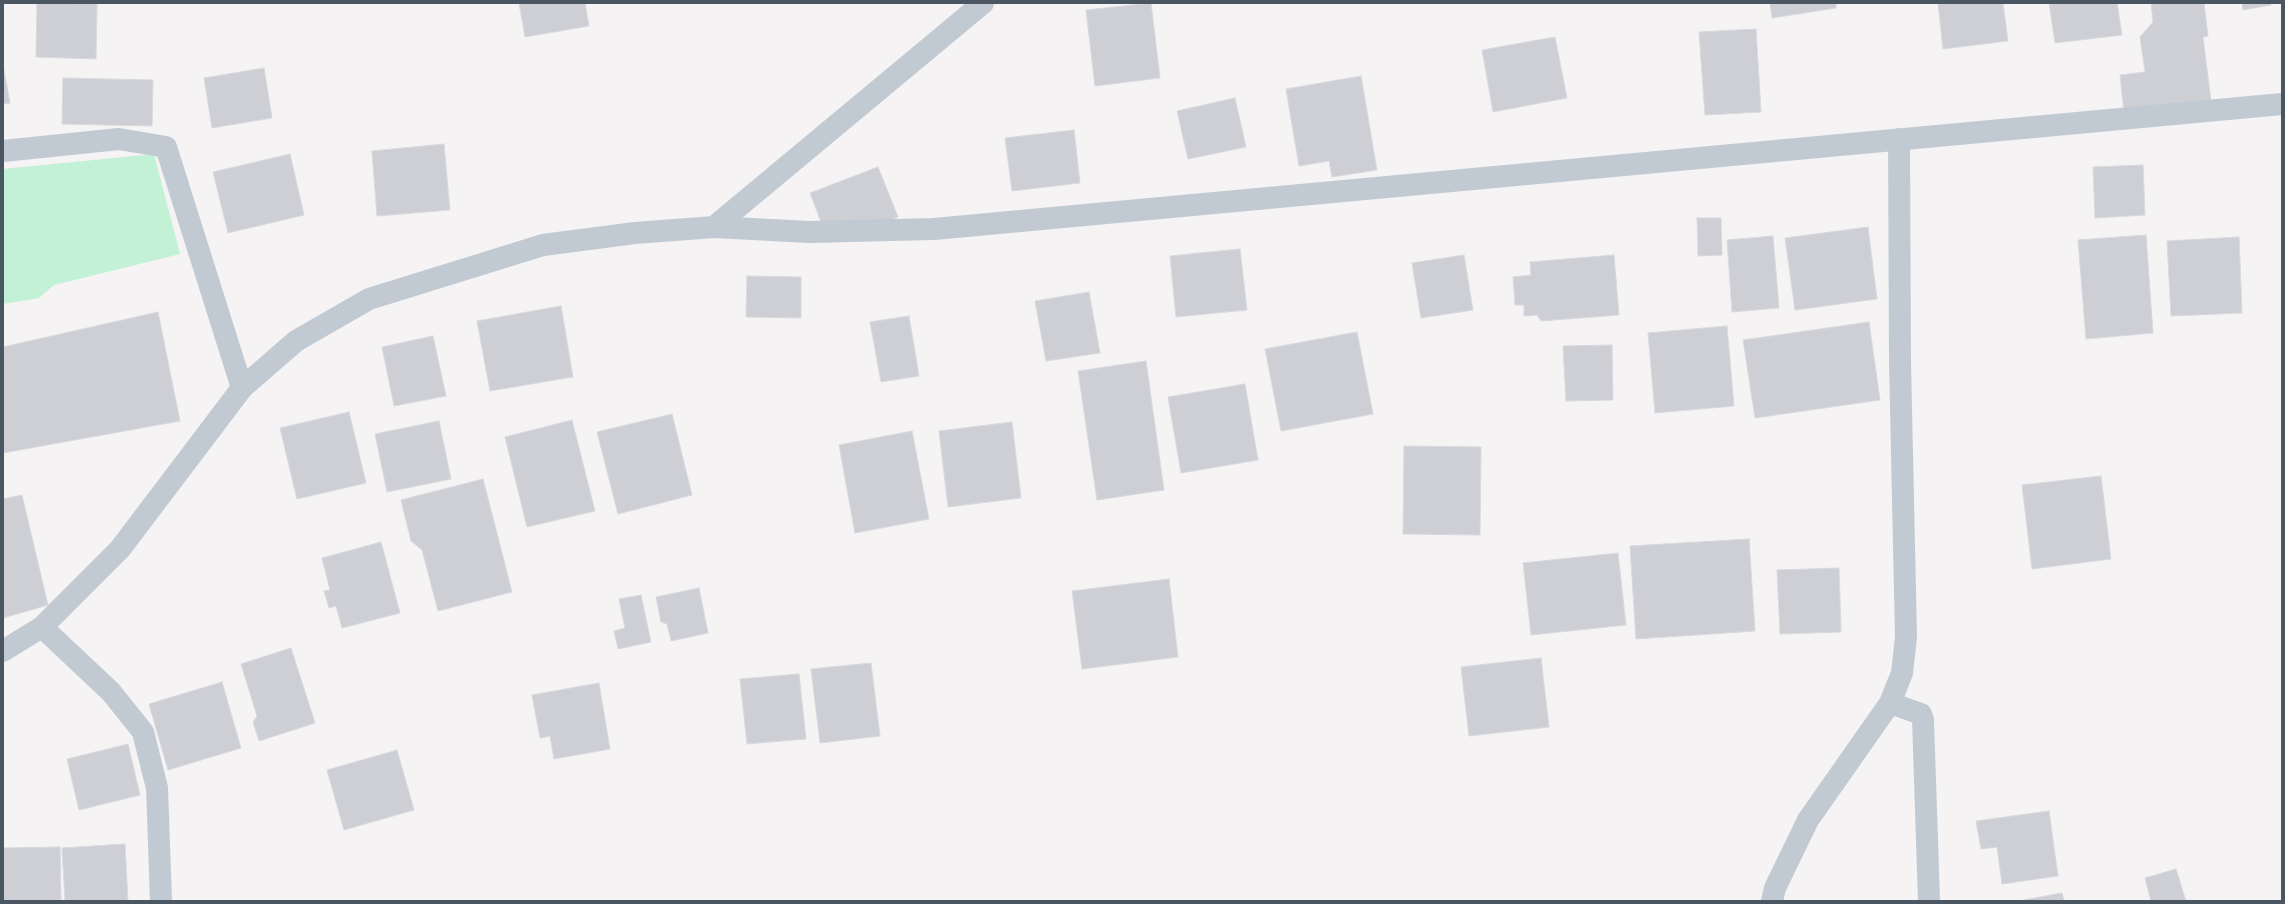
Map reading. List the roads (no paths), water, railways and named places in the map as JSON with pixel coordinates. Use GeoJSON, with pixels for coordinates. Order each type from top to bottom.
{"type":"FeatureCollection","features":[{"type":"Feature","properties":{"kind":"street"},"geometry":{"type":"LineString","coordinates":[[714,227],[983,3]]}},
{"type":"Feature","properties":{"kind":"street"},"geometry":{"type":"LineString","coordinates":[[3,651],[42,627],[120,549],[242,388],[296,341],[369,299],[543,245],[635,233],[714,227],[809,232],[934,229],[2282,104]]}},
{"type":"Feature","properties":{"kind":"street"},"geometry":{"type":"LineString","coordinates":[[1772,901],[1774,888],[1808,820],[1890,703],[1902,673],[1906,637],[1900,370],[1899,139]]}},
{"type":"Feature","properties":{"kind":"street"},"geometry":{"type":"LineString","coordinates":[[3,151],[119,140],[166,147],[242,388]]}},
{"type":"Feature","properties":{"kind":"street"},"geometry":{"type":"LineString","coordinates":[[42,627],[111,692],[143,732],[157,788],[161,901]]}},
{"type":"Feature","properties":{"kind":"street"},"geometry":{"type":"LineString","coordinates":[[1890,703],[1921,714],[1923,720],[1929,901]]}}]}
